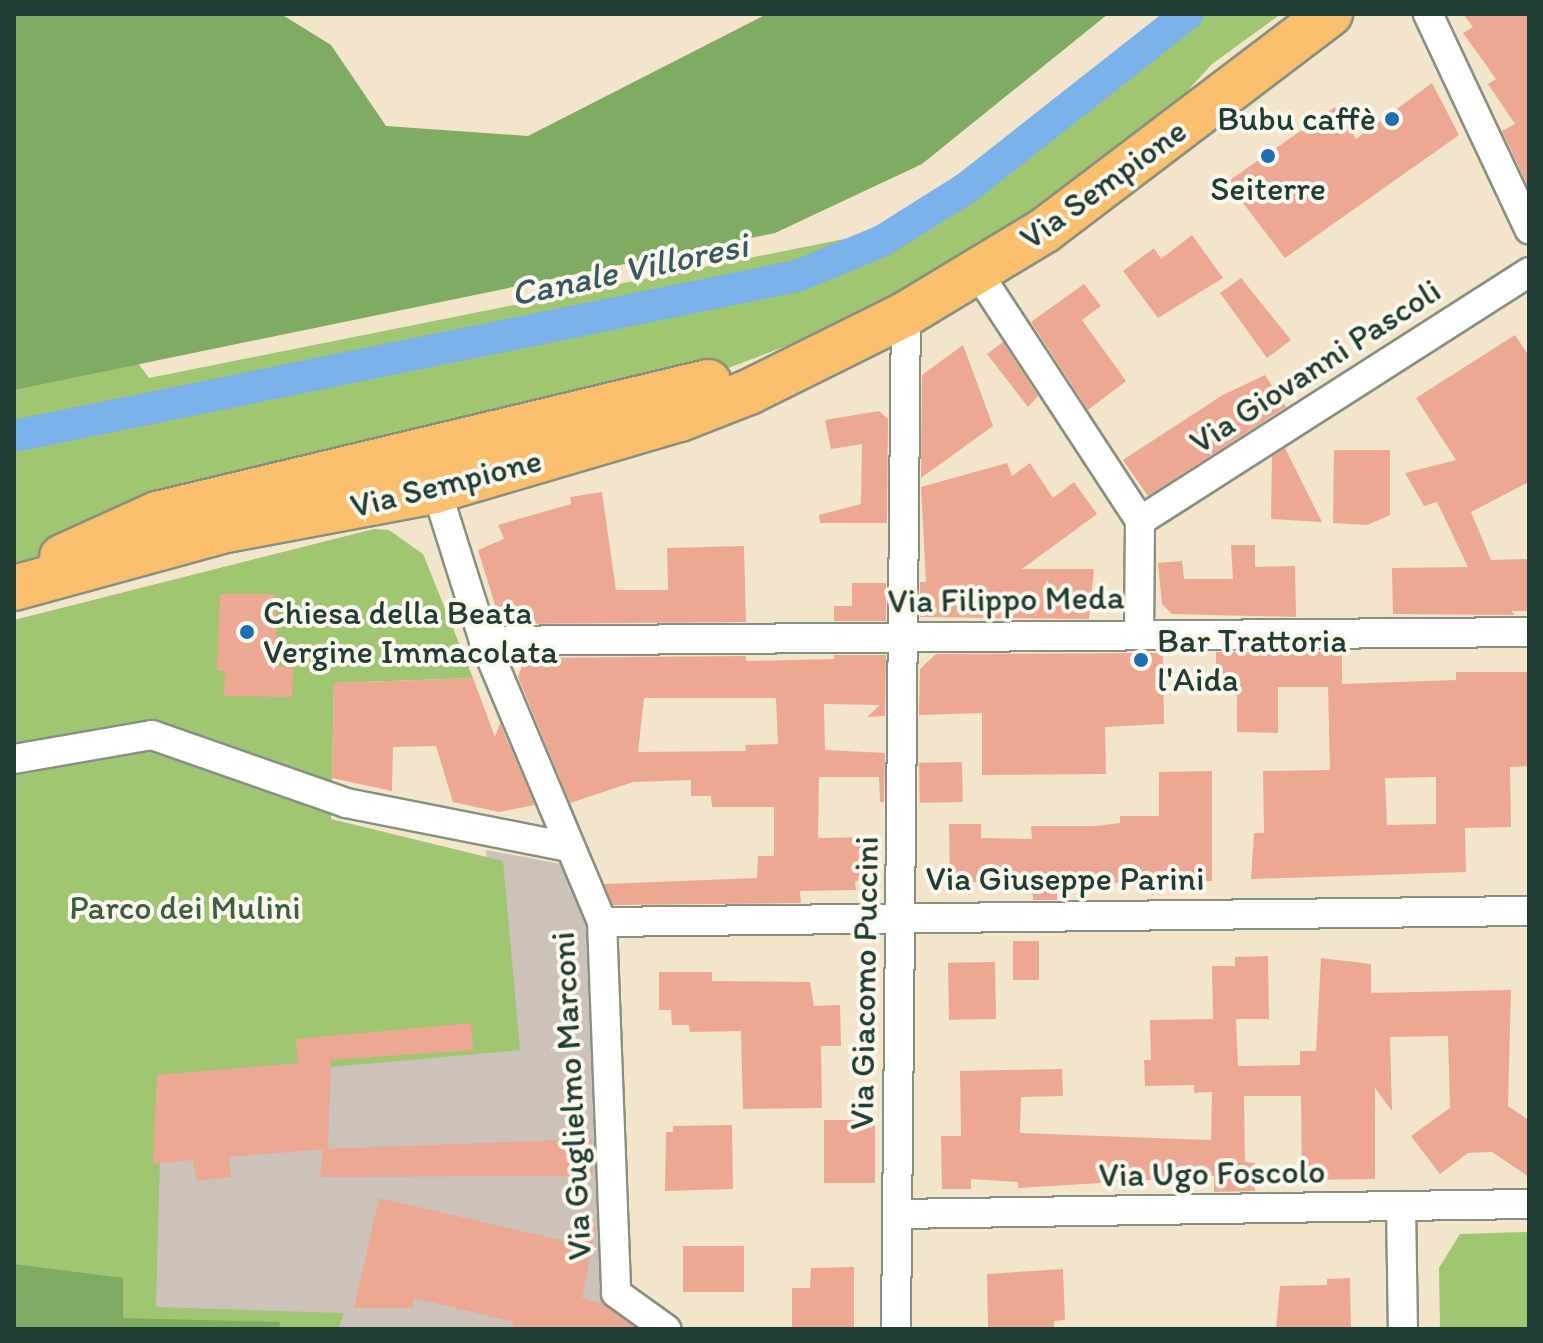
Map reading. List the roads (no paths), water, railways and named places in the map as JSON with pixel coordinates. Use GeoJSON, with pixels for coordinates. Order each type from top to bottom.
{"type":"FeatureCollection","features":[{"type":"Feature","properties":{"kind":"main road","name":"Via Sempione"},"geometry":{"type":"LineString","coordinates":[[14,588],[226,530],[435,491],[680,419],[749,392],[906,314],[1045,230],[1330,14]]}},
{"type":"Feature","properties":{"kind":"main road","name":"Via Sempione"},"geometry":{"type":"LineString","coordinates":[[14,579],[157,514],[425,447],[739,375],[863,334]]}},
{"type":"Feature","properties":{"kind":"street"},"geometry":{"type":"LineString","coordinates":[[1428,14],[1529,229]]}},
{"type":"Feature","properties":{"kind":"street","name":"Via Giovanni Pascoli"},"geometry":{"type":"LineString","coordinates":[[1140,521],[1529,272]]}},
{"type":"Feature","properties":{"kind":"street"},"geometry":{"type":"LineString","coordinates":[[978,273],[1140,521],[1139,632]]}},
{"type":"Feature","properties":{"kind":"street","name":"Via Giacomo Puccini"},"geometry":{"type":"LineString","coordinates":[[896,1329],[906,314]]}},
{"type":"Feature","properties":{"kind":"street","name":"Via Guglielmo Marconi"},"geometry":{"type":"LineString","coordinates":[[425,447],[435,491],[484,641],[602,922],[616,1293],[666,1329]]}},
{"type":"Feature","properties":{"kind":"street","name":"Via Filippo Meda"},"geometry":{"type":"LineString","coordinates":[[484,641],[1139,632],[1529,632]]}},
{"type":"Feature","properties":{"kind":"street"},"geometry":{"type":"LineString","coordinates":[[14,759],[152,735],[346,803],[569,847]]}},
{"type":"Feature","properties":{"kind":"street","name":"Via Giuseppe Parini"},"geometry":{"type":"LineString","coordinates":[[602,922],[901,916],[1529,911]]}},
{"type":"Feature","properties":{"kind":"street","name":"Via Ugo Foscolo"},"geometry":{"type":"LineString","coordinates":[[897,1214],[1529,1204]]}},
{"type":"Feature","properties":{"kind":"street"},"geometry":{"type":"LineString","coordinates":[[1401,1206],[1403,1329]]}},
{"type":"Feature","properties":{"kind":"waterway","name":"Canale Villoresi"},"geometry":{"type":"LineString","coordinates":[[14,436],[797,276],[882,241],[965,189],[1187,14]]}},
{"type":"Feature","properties":{"kind":"place","name":"Bubu caffè"},"geometry":{"type":"Point","coordinates":[1392,119]}},
{"type":"Feature","properties":{"kind":"place","name":"Seiterre"},"geometry":{"type":"Point","coordinates":[1268,156]}},
{"type":"Feature","properties":{"kind":"place","name":"Chiesa della Beata Vergine Immacolata"},"geometry":{"type":"Point","coordinates":[247,632]}},
{"type":"Feature","properties":{"kind":"place","name":"Bar Trattoria l'Aida"},"geometry":{"type":"Point","coordinates":[1141,660]}},
{"type":"Feature","properties":{"kind":"park label","name":"Parco dei Mulini"},"geometry":{"type":"Point","coordinates":[185,908]}}]}
